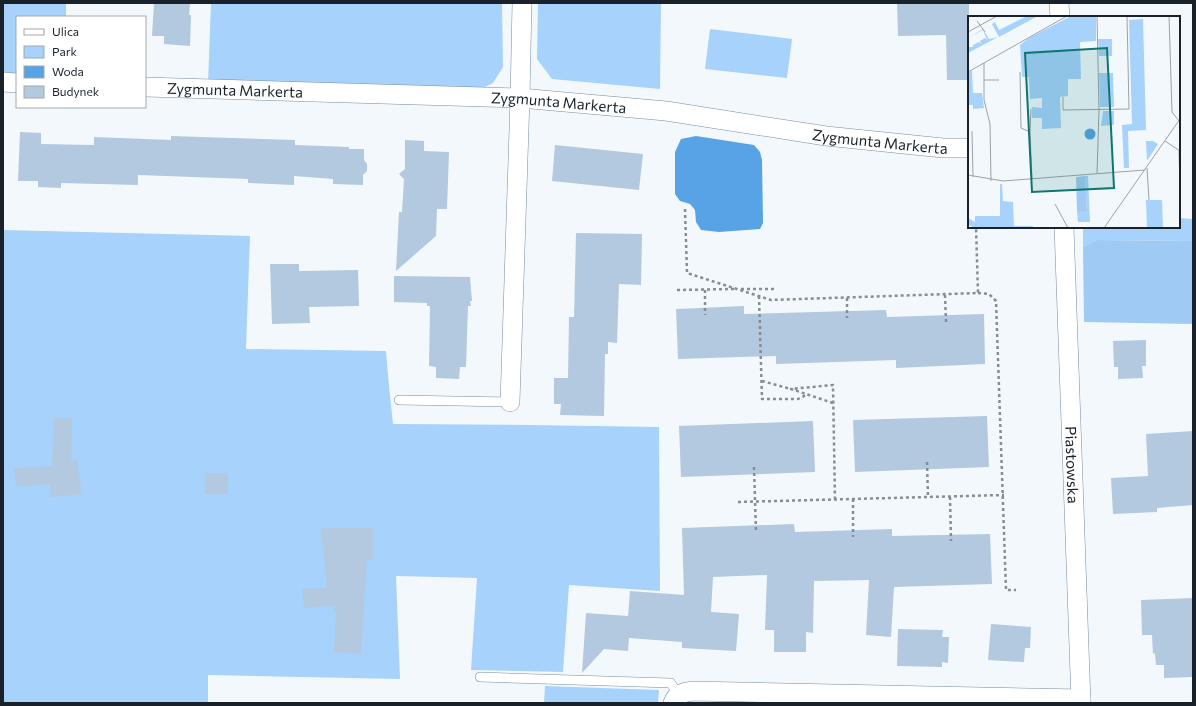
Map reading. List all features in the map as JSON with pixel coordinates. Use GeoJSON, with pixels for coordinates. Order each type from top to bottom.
{"type":"FeatureCollection","features":[{"type":"Feature","properties":{"kind":"street"},"geometry":{"type":"LineString","coordinates":[[510,402],[522,3]]}},
{"type":"Feature","properties":{"kind":"street"},"geometry":{"type":"LineString","coordinates":[[1059,3],[1060,16]]}},
{"type":"Feature","properties":{"kind":"street"},"geometry":{"type":"LineString","coordinates":[[3,82],[16,83]]}},
{"type":"Feature","properties":{"kind":"street","name":"Zygmunta Markerta"},"geometry":{"type":"LineString","coordinates":[[146,87],[520,98],[666,111],[826,136],[943,148],[968,148]]}},
{"type":"Feature","properties":{"kind":"street","name":"Piastowska"},"geometry":{"type":"LineString","coordinates":[[1064,228],[1081,701]]}},
{"type":"Feature","properties":{"kind":"street"},"geometry":{"type":"LineString","coordinates":[[675,699],[684,692],[693,691],[1081,701]]}},
{"type":"Feature","properties":{"kind":"lane"},"geometry":{"type":"LineString","coordinates":[[399,400],[510,402]]}},
{"type":"Feature","properties":{"kind":"lane"},"geometry":{"type":"LineString","coordinates":[[480,677],[671,683],[675,699]]}},
{"type":"Feature","properties":{"kind":"path"},"geometry":{"type":"LineString","coordinates":[[685,209],[687,273],[771,300],[978,293],[990,294],[996,300],[1004,496],[1006,590],[1016,590]]}},
{"type":"Feature","properties":{"kind":"path"},"geometry":{"type":"LineString","coordinates":[[976,228],[978,293]]}},
{"type":"Feature","properties":{"kind":"path"},"geometry":{"type":"LineString","coordinates":[[677,290],[777,289]]}},
{"type":"Feature","properties":{"kind":"path"},"geometry":{"type":"LineString","coordinates":[[705,290],[705,315]]}},
{"type":"Feature","properties":{"kind":"path"},"geometry":{"type":"LineString","coordinates":[[945,295],[946,322]]}},
{"type":"Feature","properties":{"kind":"path"},"geometry":{"type":"LineString","coordinates":[[759,296],[762,399],[798,399],[807,394]]}},
{"type":"Feature","properties":{"kind":"path"},"geometry":{"type":"LineString","coordinates":[[846,298],[847,318]]}},
{"type":"Feature","properties":{"kind":"path"},"geometry":{"type":"LineString","coordinates":[[762,381],[833,403]]}},
{"type":"Feature","properties":{"kind":"path"},"geometry":{"type":"LineString","coordinates":[[791,389],[833,385],[835,500]]}},
{"type":"Feature","properties":{"kind":"path"},"geometry":{"type":"LineString","coordinates":[[927,462],[928,497]]}},
{"type":"Feature","properties":{"kind":"path"},"geometry":{"type":"LineString","coordinates":[[754,467],[756,532]]}},
{"type":"Feature","properties":{"kind":"path"},"geometry":{"type":"LineString","coordinates":[[738,502],[1004,496]]}},
{"type":"Feature","properties":{"kind":"path"},"geometry":{"type":"LineString","coordinates":[[950,497],[951,541]]}},
{"type":"Feature","properties":{"kind":"path"},"geometry":{"type":"LineString","coordinates":[[853,499],[853,537]]}},
{"type":"Feature","properties":{"kind":"green space"},"geometry":{"type":"Polygon","coordinates":[[[3,3],[66,3],[66,16],[16,16],[16,74],[3,73],[3,3]]]}},
{"type":"Feature","properties":{"kind":"green space"},"geometry":{"type":"Polygon","coordinates":[[[211,3],[502,3],[503,67],[493,83],[477,91],[208,83],[211,3]]]}},
{"type":"Feature","properties":{"kind":"green space"},"geometry":{"type":"Polygon","coordinates":[[[538,3],[661,3],[660,89],[552,79],[537,59],[538,3]]]}},
{"type":"Feature","properties":{"kind":"green space"},"geometry":{"type":"Polygon","coordinates":[[[710,29],[792,39],[787,78],[705,69],[710,29]]]}},
{"type":"Feature","properties":{"kind":"green space"},"geometry":{"type":"Polygon","coordinates":[[[1180,218],[1193,219],[1193,241],[1097,240],[1083,247],[1083,228],[1180,228],[1180,218]]]}},
{"type":"Feature","properties":{"kind":"green space"},"geometry":{"type":"Polygon","coordinates":[[[3,230],[250,236],[246,349],[386,351],[393,424],[659,427],[660,591],[569,585],[563,672],[471,670],[477,578],[396,576],[400,679],[208,675],[208,703],[3,703],[3,230]]]}},
{"type":"Feature","properties":{"kind":"green space"},"geometry":{"type":"Polygon","coordinates":[[[545,686],[659,690],[658,703],[544,703],[545,686]]]}},
{"type":"Feature","properties":{"kind":"shaded area"},"geometry":{"type":"Polygon","coordinates":[[[1097,240],[1193,241],[1193,324],[1084,322],[1083,247],[1097,240]]]}},
{"type":"Feature","properties":{"kind":"water"},"geometry":{"type":"Polygon","coordinates":[[[696,136],[754,145],[760,152],[762,160],[763,223],[760,229],[719,232],[701,230],[696,222],[695,210],[690,204],[680,201],[675,194],[675,152],[681,139],[696,136]]]}},
{"type":"Feature","properties":{"kind":"building"},"geometry":{"type":"Polygon","coordinates":[[[154,3],[190,4],[190,46],[164,44],[164,36],[152,36],[154,3]]]}},
{"type":"Feature","properties":{"kind":"building"},"geometry":{"type":"Polygon","coordinates":[[[897,3],[969,3],[968,80],[947,80],[946,35],[898,36],[897,3]]]}},
{"type":"Feature","properties":{"kind":"building"},"geometry":{"type":"Polygon","coordinates":[[[20,132],[41,133],[41,144],[94,145],[94,137],[171,140],[171,136],[295,140],[295,145],[364,149],[364,160],[367,164],[367,171],[363,175],[363,185],[333,184],[333,179],[294,176],[294,185],[248,183],[248,179],[138,175],[138,185],[61,183],[61,188],[38,187],[38,181],[18,181],[20,132]]]}},
{"type":"Feature","properties":{"kind":"building"},"geometry":{"type":"Polygon","coordinates":[[[405,140],[424,141],[424,151],[449,152],[447,209],[437,209],[436,236],[396,271],[399,212],[402,212],[404,179],[399,174],[405,169],[405,140]]]}},
{"type":"Feature","properties":{"kind":"building"},"geometry":{"type":"Polygon","coordinates":[[[555,145],[643,154],[639,190],[552,181],[555,145]]]}},
{"type":"Feature","properties":{"kind":"building"},"geometry":{"type":"Polygon","coordinates":[[[576,233],[642,234],[641,285],[619,284],[617,343],[608,342],[608,354],[605,354],[604,416],[560,415],[561,404],[554,404],[554,378],[568,378],[569,317],[574,317],[576,233]]]}},
{"type":"Feature","properties":{"kind":"building"},"geometry":{"type":"Polygon","coordinates":[[[270,264],[299,264],[299,271],[358,270],[359,306],[309,307],[310,323],[272,324],[270,264]]]}},
{"type":"Feature","properties":{"kind":"building"},"geometry":{"type":"Polygon","coordinates":[[[394,276],[470,277],[472,301],[470,301],[471,306],[468,306],[466,367],[460,367],[459,379],[436,378],[436,367],[429,366],[430,306],[427,306],[427,303],[394,302],[394,276]]]}},
{"type":"Feature","properties":{"kind":"building"},"geometry":{"type":"Polygon","coordinates":[[[744,306],[744,314],[886,310],[887,317],[984,314],[985,364],[896,368],[896,360],[776,364],[776,356],[678,359],[676,309],[744,306]]]}},
{"type":"Feature","properties":{"kind":"building"},"geometry":{"type":"Polygon","coordinates":[[[1146,340],[1146,366],[1142,366],[1143,378],[1118,379],[1118,367],[1114,367],[1113,341],[1146,340]]]}},
{"type":"Feature","properties":{"kind":"building"},"geometry":{"type":"Polygon","coordinates":[[[987,416],[989,467],[855,472],[853,420],[987,416]]]}},
{"type":"Feature","properties":{"kind":"building"},"geometry":{"type":"Polygon","coordinates":[[[54,418],[72,418],[71,461],[77,460],[82,494],[51,497],[50,484],[16,487],[14,468],[52,466],[54,418]]]}},
{"type":"Feature","properties":{"kind":"building"},"geometry":{"type":"Polygon","coordinates":[[[813,421],[815,472],[681,477],[679,426],[813,421]]]}},
{"type":"Feature","properties":{"kind":"building"},"geometry":{"type":"Polygon","coordinates":[[[1193,431],[1193,505],[1157,508],[1157,512],[1113,514],[1111,478],[1148,476],[1146,434],[1193,431]]]}},
{"type":"Feature","properties":{"kind":"building"},"geometry":{"type":"Polygon","coordinates":[[[205,473],[228,473],[228,494],[205,494],[205,473]]]}},
{"type":"Feature","properties":{"kind":"building"},"geometry":{"type":"Polygon","coordinates":[[[794,524],[795,532],[892,529],[892,536],[990,534],[992,584],[894,587],[891,637],[866,635],[869,580],[814,581],[813,633],[806,632],[806,652],[774,652],[774,630],[765,630],[767,575],[713,577],[711,612],[739,614],[736,651],[682,648],[682,642],[629,638],[628,651],[604,649],[582,673],[586,613],[628,616],[630,591],[684,595],[682,528],[794,524]]]}},
{"type":"Feature","properties":{"kind":"building"},"geometry":{"type":"Polygon","coordinates":[[[321,528],[373,528],[373,560],[367,560],[361,654],[334,652],[336,612],[334,612],[334,606],[304,608],[302,589],[327,588],[321,528]]]}},
{"type":"Feature","properties":{"kind":"building"},"geometry":{"type":"Polygon","coordinates":[[[1193,598],[1193,677],[1164,678],[1164,665],[1156,665],[1155,653],[1153,654],[1152,635],[1142,635],[1141,600],[1193,598]]]}},
{"type":"Feature","properties":{"kind":"building"},"geometry":{"type":"Polygon","coordinates":[[[991,624],[1031,627],[1030,648],[1025,648],[1024,662],[988,660],[991,624]]]}},
{"type":"Feature","properties":{"kind":"building"},"geometry":{"type":"Polygon","coordinates":[[[898,629],[943,630],[942,637],[949,637],[948,663],[942,662],[942,667],[897,666],[898,629]]]}}]}
